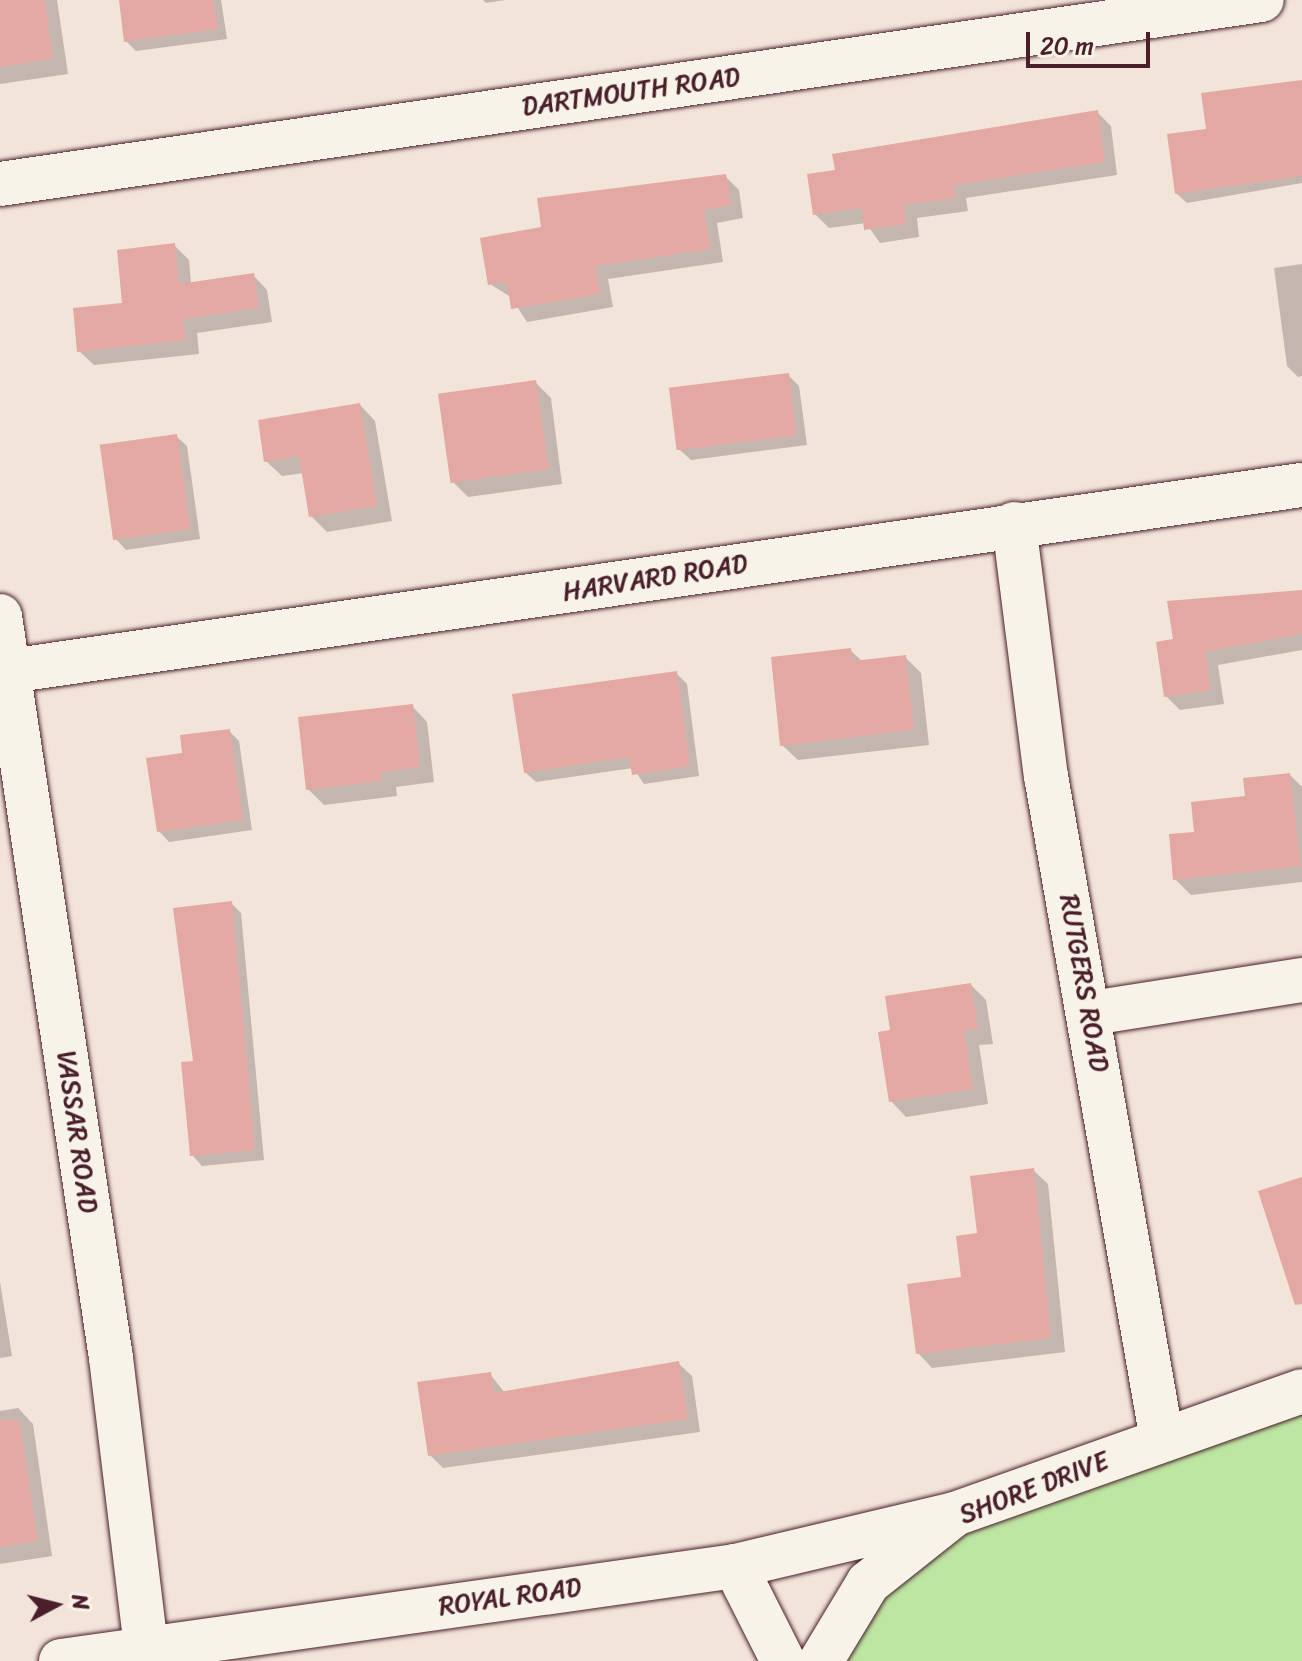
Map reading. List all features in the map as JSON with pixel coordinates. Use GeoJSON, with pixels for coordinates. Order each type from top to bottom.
{"type":"FeatureCollection","features":[{"type":"Feature","properties":{"kind":"street","name":"DARTMOUTH ROAD"},"geometry":{"type":"LineString","coordinates":[[0,184],[1262,0]]}},
{"type":"Feature","properties":{"kind":"street","name":"HARVARD ROAD"},"geometry":{"type":"LineString","coordinates":[[9,671],[1014,524],[1302,485]]}},
{"type":"Feature","properties":{"kind":"street","name":"RUTGERS ROAD"},"geometry":{"type":"LineString","coordinates":[[1014,524],[1046,776],[1091,1013],[1162,1440]]}},
{"type":"Feature","properties":{"kind":"street","name":"VASSAR ROAD"},"geometry":{"type":"LineString","coordinates":[[0,616],[111,1358],[146,1649]]}},
{"type":"Feature","properties":{"kind":"street"},"geometry":{"type":"LineString","coordinates":[[1091,1013],[1302,980]]}},
{"type":"Feature","properties":{"kind":"street","name":"SHORE DRIVE"},"geometry":{"type":"LineString","coordinates":[[821,1661],[868,1583],[955,1514],[1302,1391]]}},
{"type":"Feature","properties":{"kind":"street","name":"ROYAL ROAD"},"geometry":{"type":"LineString","coordinates":[[61,1661],[735,1566],[955,1514]]}},
{"type":"Feature","properties":{"kind":"street"},"geometry":{"type":"LineString","coordinates":[[735,1566],[783,1661]]}},
{"type":"Feature","properties":{"kind":"green space"},"geometry":{"type":"Polygon","coordinates":[[[1302,1410],[1302,1661],[834,1661],[895,1546],[1302,1410]]]}},
{"type":"Feature","properties":{"kind":"building"},"geometry":{"type":"Polygon","coordinates":[[[0,0],[45,0],[53,59],[0,67],[0,0]]]}},
{"type":"Feature","properties":{"kind":"building"},"geometry":{"type":"Polygon","coordinates":[[[119,0],[213,0],[218,29],[124,42],[119,0]]]}},
{"type":"Feature","properties":{"kind":"building"},"geometry":{"type":"Polygon","coordinates":[[[1302,80],[1302,176],[1175,194],[1167,134],[1206,129],[1201,93],[1302,80]]]}},
{"type":"Feature","properties":{"kind":"building"},"geometry":{"type":"Polygon","coordinates":[[[1098,110],[1105,162],[954,185],[956,198],[904,205],[906,224],[864,230],[862,208],[813,215],[807,174],[835,170],[832,154],[1098,110]]]}},
{"type":"Feature","properties":{"kind":"building"},"geometry":{"type":"Polygon","coordinates":[[[726,174],[731,205],[704,210],[711,249],[596,266],[600,294],[511,309],[507,282],[488,285],[480,238],[541,227],[537,198],[726,174]]]}},
{"type":"Feature","properties":{"kind":"building"},"geometry":{"type":"Polygon","coordinates":[[[175,243],[179,284],[254,273],[259,308],[183,319],[186,340],[77,352],[73,308],[122,303],[117,250],[175,243]]]}},
{"type":"Feature","properties":{"kind":"building"},"geometry":{"type":"Polygon","coordinates":[[[789,373],[797,436],[677,450],[669,388],[789,373]]]}},
{"type":"Feature","properties":{"kind":"building"},"geometry":{"type":"Polygon","coordinates":[[[536,380],[549,469],[450,483],[438,394],[536,380]]]}},
{"type":"Feature","properties":{"kind":"building"},"geometry":{"type":"Polygon","coordinates":[[[360,403],[377,506],[309,517],[299,456],[264,462],[258,420],[360,403]]]}},
{"type":"Feature","properties":{"kind":"building"},"geometry":{"type":"Polygon","coordinates":[[[177,434],[190,529],[113,540],[100,445],[177,434]]]}},
{"type":"Feature","properties":{"kind":"building"},"geometry":{"type":"Polygon","coordinates":[[[1302,590],[1302,634],[1205,652],[1211,690],[1164,697],[1156,642],[1173,639],[1167,601],[1302,590]]]}},
{"type":"Feature","properties":{"kind":"building"},"geometry":{"type":"Polygon","coordinates":[[[851,648],[853,661],[906,655],[914,730],[780,746],[771,657],[851,648]]]}},
{"type":"Feature","properties":{"kind":"building"},"geometry":{"type":"Polygon","coordinates":[[[677,671],[690,766],[632,775],[629,757],[524,773],[512,694],[677,671]]]}},
{"type":"Feature","properties":{"kind":"building"},"geometry":{"type":"Polygon","coordinates":[[[413,704],[420,767],[381,772],[382,781],[306,790],[298,717],[413,704]]]}},
{"type":"Feature","properties":{"kind":"building"},"geometry":{"type":"Polygon","coordinates":[[[230,729],[243,820],[157,832],[146,758],[182,753],[180,735],[230,729]]]}},
{"type":"Feature","properties":{"kind":"building"},"geometry":{"type":"Polygon","coordinates":[[[1290,773],[1301,866],[1173,880],[1169,834],[1194,832],[1191,802],[1245,796],[1243,778],[1290,773]]]}},
{"type":"Feature","properties":{"kind":"building"},"geometry":{"type":"Polygon","coordinates":[[[232,901],[255,1150],[190,1156],[181,1062],[193,1061],[173,908],[232,901]]]}},
{"type":"Feature","properties":{"kind":"building"},"geometry":{"type":"Polygon","coordinates":[[[971,983],[978,1029],[964,1030],[973,1089],[889,1102],[878,1032],[890,1030],[885,996],[971,983]]]}},
{"type":"Feature","properties":{"kind":"building"},"geometry":{"type":"Polygon","coordinates":[[[1034,1168],[1051,1338],[916,1354],[907,1284],[961,1277],[956,1236],[977,1233],[970,1176],[1034,1168]]]}},
{"type":"Feature","properties":{"kind":"building"},"geometry":{"type":"Polygon","coordinates":[[[1302,1177],[1302,1304],[1295,1305],[1258,1191],[1302,1177]]]}},
{"type":"Feature","properties":{"kind":"building"},"geometry":{"type":"Polygon","coordinates":[[[679,1361],[688,1419],[428,1456],[417,1382],[491,1372],[494,1393],[679,1361]]]}},
{"type":"Feature","properties":{"kind":"building"},"geometry":{"type":"Polygon","coordinates":[[[19,1419],[38,1541],[0,1547],[0,1420],[19,1419]]]}}]}
